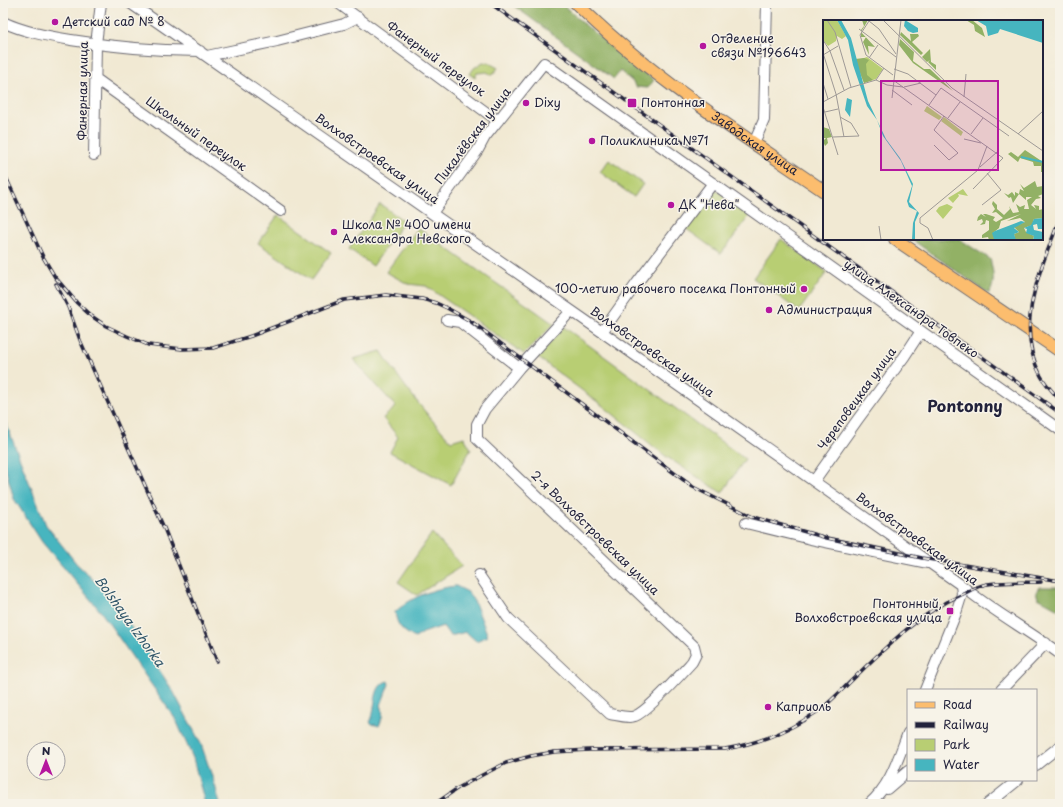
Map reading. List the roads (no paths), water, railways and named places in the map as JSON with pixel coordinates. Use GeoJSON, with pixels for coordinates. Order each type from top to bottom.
{"type":"FeatureCollection","features":[{"type":"Feature","properties":{"kind":"main road","name":"Заводская улица"},"geometry":{"type":"LineString","coordinates":[[576,3],[614,39],[658,76],[823,190]]}},
{"type":"Feature","properties":{"kind":"main road"},"geometry":{"type":"LineString","coordinates":[[896,240],[1060,351]]}},
{"type":"Feature","properties":{"kind":"street","name":"Фанерная улица"},"geometry":{"type":"LineString","coordinates":[[94,155],[96,44],[101,3]]}},
{"type":"Feature","properties":{"kind":"street","name":"Волховстроевская улица"},"geometry":{"type":"LineString","coordinates":[[130,3],[814,481],[932,564],[986,605],[1046,643],[1060,654]]}},
{"type":"Feature","properties":{"kind":"street","name":"Фанерный переулок"},"geometry":{"type":"LineString","coordinates":[[338,3],[498,121]]}},
{"type":"Feature","properties":{"kind":"street"},"geometry":{"type":"LineString","coordinates":[[754,143],[764,120],[765,110],[767,3]]}},
{"type":"Feature","properties":{"kind":"street"},"geometry":{"type":"LineString","coordinates":[[3,22],[49,36],[96,44],[204,54],[278,41],[344,24],[358,17]]}},
{"type":"Feature","properties":{"kind":"street","name":"улица Александра Товпеко"},"geometry":{"type":"LineString","coordinates":[[535,75],[544,64],[1060,430]]}},
{"type":"Feature","properties":{"kind":"street","name":"Пикалёвская улица"},"geometry":{"type":"LineString","coordinates":[[432,213],[478,150],[485,137],[535,75]]}},
{"type":"Feature","properties":{"kind":"street","name":"Школьный переулок"},"geometry":{"type":"LineString","coordinates":[[96,79],[281,211]]}},
{"type":"Feature","properties":{"kind":"street"},"geometry":{"type":"LineString","coordinates":[[602,332],[713,184]]}},
{"type":"Feature","properties":{"kind":"street"},"geometry":{"type":"LineString","coordinates":[[447,320],[460,322],[519,368],[571,311]]}},
{"type":"Feature","properties":{"kind":"street","name":"Череповецкая улица"},"geometry":{"type":"LineString","coordinates":[[814,481],[904,357],[920,331]]}},
{"type":"Feature","properties":{"kind":"street","name":"2-я Волховстроевская улица"},"geometry":{"type":"LineString","coordinates":[[479,575],[508,618],[610,714],[634,717],[645,710],[692,662],[696,654],[694,646],[477,439],[477,424],[486,409],[519,368]]}},
{"type":"Feature","properties":{"kind":"street"},"geometry":{"type":"LineString","coordinates":[[746,523],[811,539],[932,564]]}},
{"type":"Feature","properties":{"kind":"street"},"geometry":{"type":"LineString","coordinates":[[925,689],[956,613],[962,594],[961,585]]}},
{"type":"Feature","properties":{"kind":"street"},"geometry":{"type":"LineString","coordinates":[[1002,689],[1046,643]]}},
{"type":"Feature","properties":{"kind":"street"},"geometry":{"type":"LineString","coordinates":[[872,802],[884,789],[890,778],[907,736]]}},
{"type":"Feature","properties":{"kind":"street"},"geometry":{"type":"LineString","coordinates":[[1037,764],[1060,746]]}},
{"type":"Feature","properties":{"kind":"street"},"geometry":{"type":"LineString","coordinates":[[872,802],[907,772]]}},
{"type":"Feature","properties":{"kind":"street"},"geometry":{"type":"LineString","coordinates":[[988,804],[1017,781]]}},
{"type":"Feature","properties":{"kind":"water"},"geometry":{"type":"Polygon","coordinates":[[[3,416],[46,525],[76,563],[112,598],[173,691],[201,744],[220,804],[205,804],[193,758],[176,720],[101,612],[42,542],[14,499],[3,460],[3,416]]]}},
{"type":"Feature","properties":{"kind":"water"},"geometry":{"type":"Polygon","coordinates":[[[456,586],[468,592],[475,603],[488,636],[476,641],[466,632],[450,636],[443,626],[423,633],[415,638],[404,631],[399,625],[395,612],[408,602],[431,591],[456,586]]]}},
{"type":"Feature","properties":{"kind":"water"},"geometry":{"type":"Polygon","coordinates":[[[388,681],[389,684],[381,705],[382,716],[379,726],[370,722],[379,688],[383,683],[388,681]]]}},
{"type":"Feature","properties":{"kind":"railway"},"geometry":{"type":"LineString","coordinates":[[490,3],[1060,413]]}},
{"type":"Feature","properties":{"kind":"railway"},"geometry":{"type":"LineString","coordinates":[[3,171],[43,257],[55,277],[77,303],[90,315],[106,326],[148,345],[182,349],[213,348],[251,336],[344,300],[386,295],[422,299],[447,308],[472,322],[693,487],[753,517],[827,538],[922,558],[1060,581]]}},
{"type":"Feature","properties":{"kind":"railway"},"geometry":{"type":"LineString","coordinates":[[1060,218],[1039,276],[1033,296],[1030,317],[1030,337],[1033,357],[1041,376],[1060,400]]}},
{"type":"Feature","properties":{"kind":"railway"},"geometry":{"type":"LineString","coordinates":[[56,284],[68,307],[80,340],[164,528],[217,661]]}},
{"type":"Feature","properties":{"kind":"railway"},"geometry":{"type":"LineString","coordinates":[[435,804],[458,788],[484,774],[506,763],[531,756],[554,752],[589,750],[725,749],[752,743],[779,733],[816,713],[833,699],[902,633],[930,612],[945,603],[983,585],[1041,582]]}},
{"type":"Feature","properties":{"kind":"place","name":"Детский сад № 8"},"geometry":{"type":"Point","coordinates":[55,22]}},
{"type":"Feature","properties":{"kind":"place","name":"Отделение связи №196643"},"geometry":{"type":"Point","coordinates":[703,46]}},
{"type":"Feature","properties":{"kind":"place","name":"Dixy"},"geometry":{"type":"Point","coordinates":[526,103]}},
{"type":"Feature","properties":{"kind":"place","name":"Понтонная"},"geometry":{"type":"Point","coordinates":[632,103]}},
{"type":"Feature","properties":{"kind":"place","name":"Поликлиника №71"},"geometry":{"type":"Point","coordinates":[592,141]}},
{"type":"Feature","properties":{"kind":"place","name":"ДК \"Нева\""},"geometry":{"type":"Point","coordinates":[671,205]}},
{"type":"Feature","properties":{"kind":"place","name":"Школа № 400 имени Александра Невского"},"geometry":{"type":"Point","coordinates":[334,232]}},
{"type":"Feature","properties":{"kind":"place","name":"100-летию рабочего поселка Понтонный"},"geometry":{"type":"Point","coordinates":[804,289]}},
{"type":"Feature","properties":{"kind":"place","name":"Администрация"},"geometry":{"type":"Point","coordinates":[769,310]}},
{"type":"Feature","properties":{"kind":"place","name":"Понтонный, Волховстроевская улица"},"geometry":{"type":"Point","coordinates":[950,611]}},
{"type":"Feature","properties":{"kind":"place","name":"Каприоль"},"geometry":{"type":"Point","coordinates":[768,707]}},
{"type":"Feature","properties":{"kind":"district","name":"Pontonny"},"geometry":{"type":"Point","coordinates":[965,406]}},
{"type":"Feature","properties":{"kind":"water label","name":"Bolshaya Izhorka"},"geometry":{"type":"Point","coordinates":[130,621]}}]}
